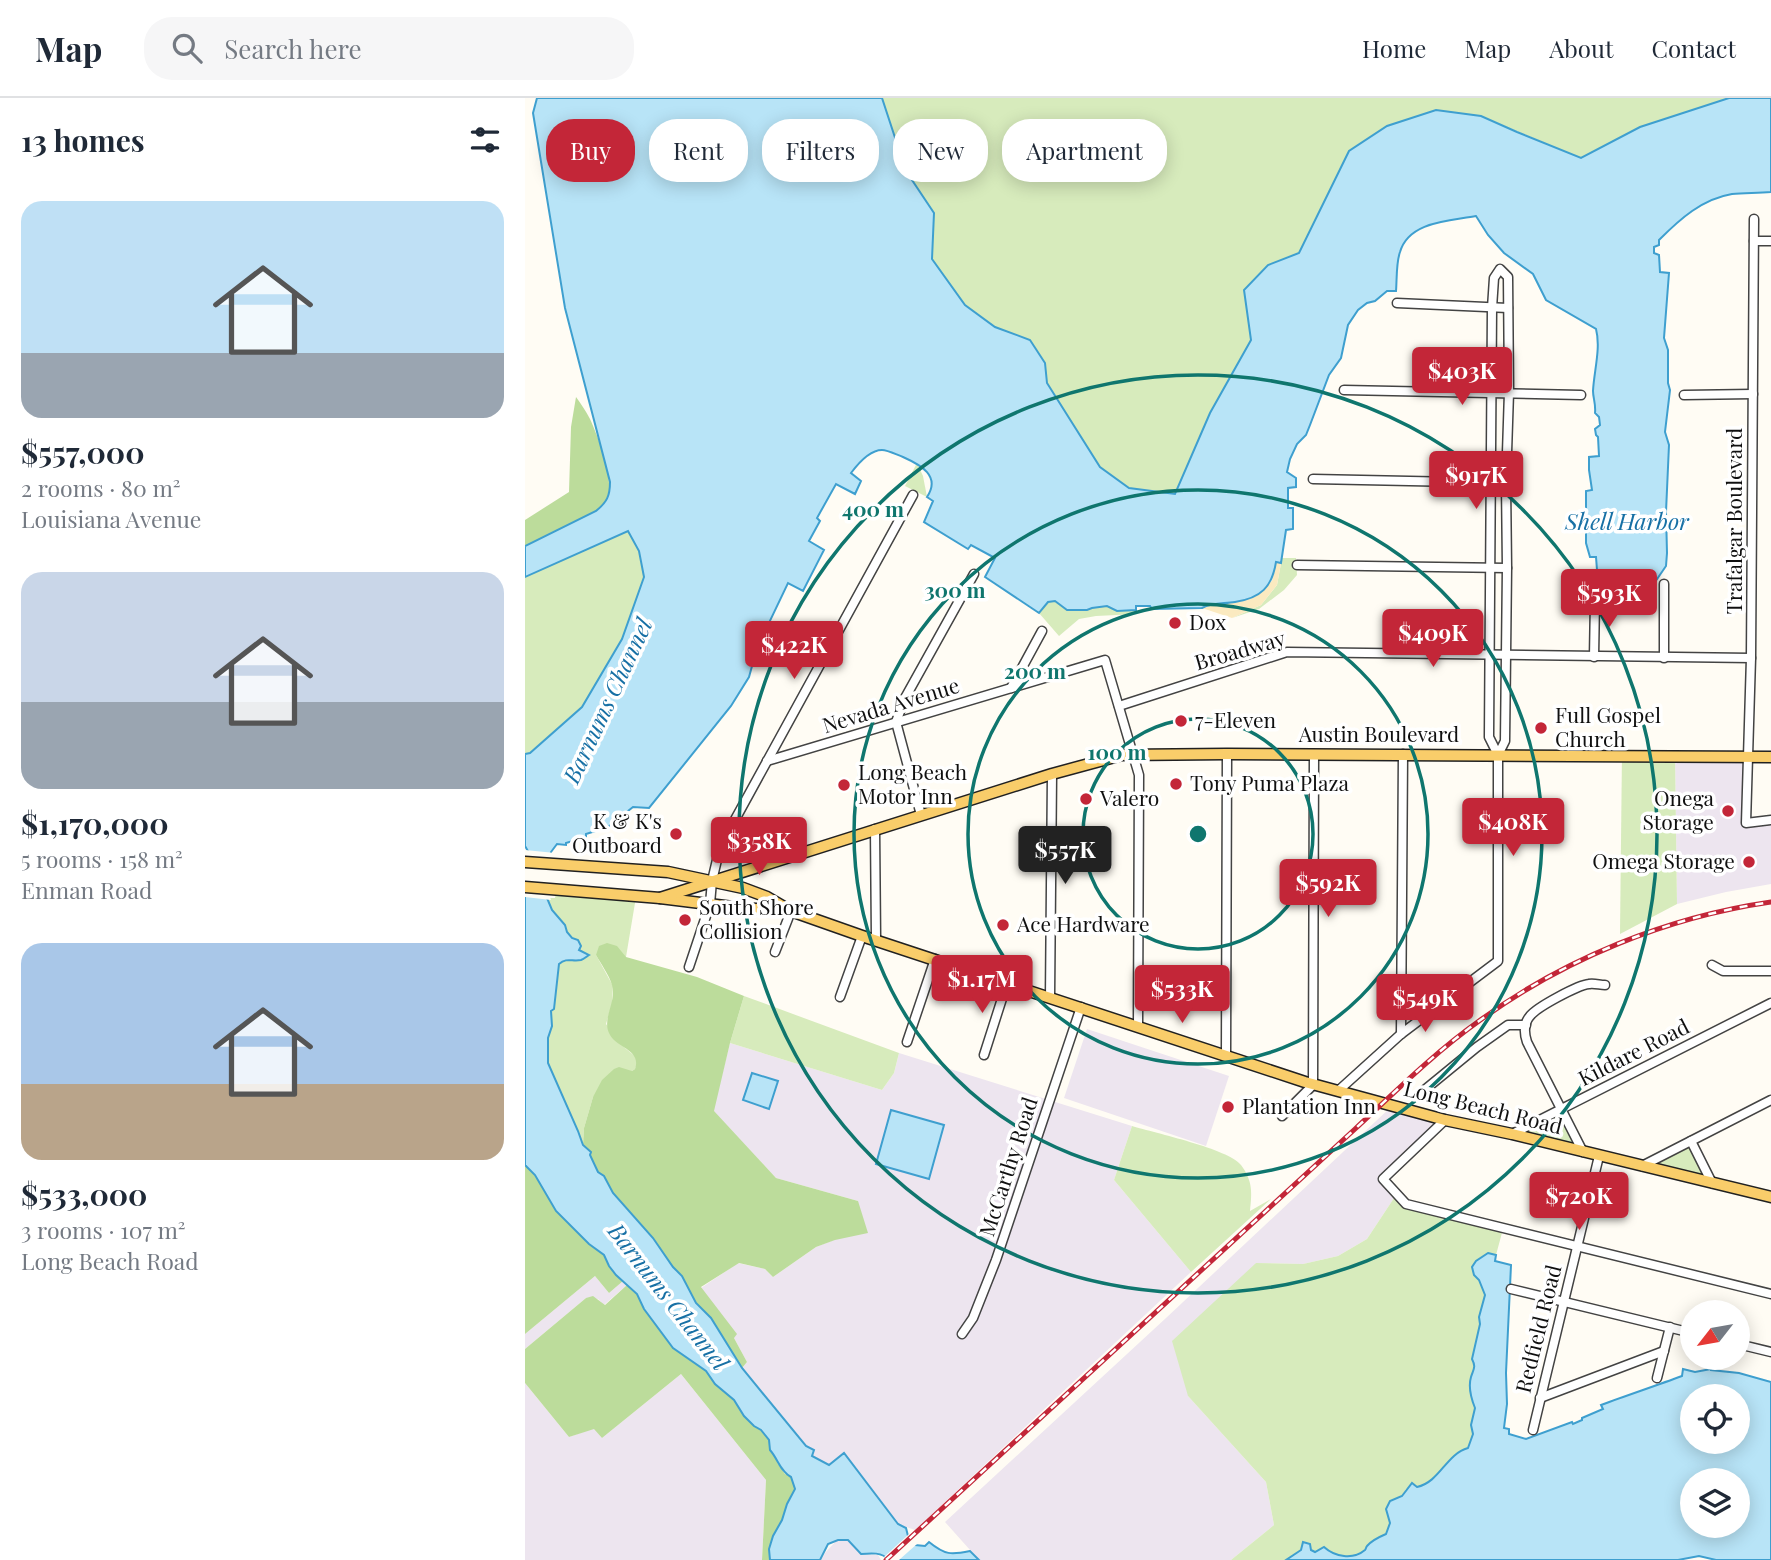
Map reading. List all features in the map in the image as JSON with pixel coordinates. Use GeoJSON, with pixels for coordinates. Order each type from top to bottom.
{"type":"FeatureCollection","features":[{"type":"Feature","properties":{"kind":"main road","name":"Austin Boulevard"},"geometry":{"type":"LineString","coordinates":[[712,881],[1052,774],[1122,755],[1771,757]]}},
{"type":"Feature","properties":{"kind":"main road","name":"Long Beach Road"},"geometry":{"type":"LineString","coordinates":[[525,862],[668,872],[743,888],[792,911],[862,936],[1313,1085],[1445,1120],[1771,1197]]}},
{"type":"Feature","properties":{"kind":"main road","name":"Long Beach Road"},"geometry":{"type":"LineString","coordinates":[[660,898],[712,881]]}},
{"type":"Feature","properties":{"kind":"main road","name":"Long Beach Road"},"geometry":{"type":"LineString","coordinates":[[525,887],[792,911]]}},
{"type":"Feature","properties":{"kind":"street","name":"Trafalgar Boulevard"},"geometry":{"type":"LineString","coordinates":[[1754,219],[1751,658],[1746,823],[1771,820]]}},
{"type":"Feature","properties":{"kind":"street"},"geometry":{"type":"LineString","coordinates":[[1754,241],[1771,241]]}},
{"type":"Feature","properties":{"kind":"street"},"geometry":{"type":"LineString","coordinates":[[1338,1091],[1401,1034],[1498,961],[1498,755],[1505,741],[1509,392],[1508,277],[1500,269],[1494,278],[1492,307],[1489,737],[1498,755]]}},
{"type":"Feature","properties":{"kind":"street"},"geometry":{"type":"LineString","coordinates":[[1397,303],[1508,308]]}},
{"type":"Feature","properties":{"kind":"street"},"geometry":{"type":"LineString","coordinates":[[1344,390],[1581,395]]}},
{"type":"Feature","properties":{"kind":"street"},"geometry":{"type":"LineString","coordinates":[[1684,395],[1753,394]]}},
{"type":"Feature","properties":{"kind":"street"},"geometry":{"type":"LineString","coordinates":[[1313,479],[1506,483]]}},
{"type":"Feature","properties":{"kind":"street"},"geometry":{"type":"LineString","coordinates":[[689,967],[710,904],[720,847],[913,495]]}},
{"type":"Feature","properties":{"kind":"street"},"geometry":{"type":"LineString","coordinates":[[1297,565],[1507,568]]}},
{"type":"Feature","properties":{"kind":"street"},"geometry":{"type":"LineString","coordinates":[[921,815],[896,722],[905,698],[974,574]]}},
{"type":"Feature","properties":{"kind":"street"},"geometry":{"type":"LineString","coordinates":[[1664,584],[1664,658]]}},
{"type":"Feature","properties":{"kind":"street"},"geometry":{"type":"LineString","coordinates":[[1594,657],[1595,600]]}},
{"type":"Feature","properties":{"kind":"street"},"geometry":{"type":"LineString","coordinates":[[1011,688],[1042,631]]}},
{"type":"Feature","properties":{"kind":"street","name":"Broadway"},"geometry":{"type":"LineString","coordinates":[[1119,706],[1287,652],[1751,658]]}},
{"type":"Feature","properties":{"kind":"street","name":"Nevada Avenue"},"geometry":{"type":"LineString","coordinates":[[767,761],[1105,660],[1119,706]]}},
{"type":"Feature","properties":{"kind":"street"},"geometry":{"type":"LineString","coordinates":[[1119,706],[1139,775],[1139,1026]]}},
{"type":"Feature","properties":{"kind":"street"},"geometry":{"type":"LineString","coordinates":[[1226,1056],[1227,754]]}},
{"type":"Feature","properties":{"kind":"street"},"geometry":{"type":"LineString","coordinates":[[1282,1116],[1313,1085],[1314,754]]}},
{"type":"Feature","properties":{"kind":"street"},"geometry":{"type":"LineString","coordinates":[[1401,1034],[1403,754]]}},
{"type":"Feature","properties":{"kind":"street"},"geometry":{"type":"LineString","coordinates":[[1050,997],[1052,774]]}},
{"type":"Feature","properties":{"kind":"street"},"geometry":{"type":"LineString","coordinates":[[875,829],[876,939]]}},
{"type":"Feature","properties":{"kind":"street"},"geometry":{"type":"LineString","coordinates":[[775,952],[792,911]]}},
{"type":"Feature","properties":{"kind":"street"},"geometry":{"type":"LineString","coordinates":[[840,997],[862,936]]}},
{"type":"Feature","properties":{"kind":"street"},"geometry":{"type":"LineString","coordinates":[[907,1042],[935,959]]}},
{"type":"Feature","properties":{"kind":"street"},"geometry":{"type":"LineString","coordinates":[[1712,965],[1723,971],[1771,971]]}},
{"type":"Feature","properties":{"kind":"street"},"geometry":{"type":"LineString","coordinates":[[984,1055],[1007,983]]}},
{"type":"Feature","properties":{"kind":"street"},"geometry":{"type":"LineString","coordinates":[[1583,1152],[1527,1042],[1526,1025],[1530,1015],[1568,992],[1589,984],[1605,985]]}},
{"type":"Feature","properties":{"kind":"street","name":"Kildare Road"},"geometry":{"type":"LineString","coordinates":[[1512,1134],[1771,1003]]}},
{"type":"Feature","properties":{"kind":"street","name":"McCarthy Road"},"geometry":{"type":"LineString","coordinates":[[961,1334],[973,1318],[996,1260],[1081,1007]]}},
{"type":"Feature","properties":{"kind":"street"},"geometry":{"type":"LineString","coordinates":[[1422,1092],[1508,1025],[1526,1025]]}},
{"type":"Feature","properties":{"kind":"street"},"geometry":{"type":"LineString","coordinates":[[1642,1166],[1771,1100]]}},
{"type":"Feature","properties":{"kind":"street"},"geometry":{"type":"LineString","coordinates":[[1445,1120],[1383,1179],[1406,1204],[1771,1294]]}},
{"type":"Feature","properties":{"kind":"street"},"geometry":{"type":"LineString","coordinates":[[1691,1141],[1712,1183]]}},
{"type":"Feature","properties":{"kind":"street","name":"Redfield Road"},"geometry":{"type":"LineString","coordinates":[[1533,1430],[1599,1156]]}},
{"type":"Feature","properties":{"kind":"street"},"geometry":{"type":"LineString","coordinates":[[1511,1289],[1680,1330]]}},
{"type":"Feature","properties":{"kind":"street"},"geometry":{"type":"LineString","coordinates":[[1657,1378],[1670,1327]]}},
{"type":"Feature","properties":{"kind":"street"},"geometry":{"type":"LineString","coordinates":[[1750,1347],[1771,1352]]}},
{"type":"Feature","properties":{"kind":"street"},"geometry":{"type":"LineString","coordinates":[[1540,1398],[1664,1350]]}},
{"type":"Feature","properties":{"kind":"shaded area"},"geometry":{"type":"Polygon","coordinates":[[[1675,755],[1750,755],[1748,821],[1771,818],[1771,884],[1677,904],[1675,755]]]}},
{"type":"Feature","properties":{"kind":"shaded area"},"geometry":{"type":"Polygon","coordinates":[[[1087,1029],[1229,1076],[1206,1146],[1064,1098],[1087,1029]]]}},
{"type":"Feature","properties":{"kind":"shaded area"},"geometry":{"type":"Polygon","coordinates":[[[730,1043],[882,1090],[894,1073],[899,1053],[1132,1126],[1114,1180],[1191,1272],[915,1530],[898,1524],[844,1453],[829,1465],[812,1456],[804,1442],[742,1368],[747,1362],[701,1288],[738,1263],[765,1269],[773,1277],[816,1247],[834,1240],[858,1201],[776,1178],[713,1111],[730,1043]]]}},
{"type":"Feature","properties":{"kind":"shaded area"},"geometry":{"type":"Polygon","coordinates":[[[1392,1106],[1446,1120],[1383,1179],[1396,1195],[1367,1239],[1338,1256],[1303,1264],[1256,1263],[1188,1396],[1266,1482],[1274,1525],[1231,1560],[979,1560],[945,1522],[1392,1106]]]}},
{"type":"Feature","properties":{"kind":"shaded area"},"geometry":{"type":"Polygon","coordinates":[[[595,1276],[609,1293],[623,1281],[627,1285],[604,1305],[598,1299],[586,1298],[525,1349],[525,1334],[595,1276]]]}},
{"type":"Feature","properties":{"kind":"shaded area"},"geometry":{"type":"Polygon","coordinates":[[[681,1374],[766,1480],[762,1560],[525,1560],[525,1383],[569,1437],[594,1428],[602,1438],[681,1374]]]}},
{"type":"Feature","properties":{"kind":"shaded area"},"geometry":{"type":"Polygon","coordinates":[[[837,1540],[848,1540],[861,1554],[878,1555],[881,1560],[821,1560],[837,1540]]]}},
{"type":"Feature","properties":{"kind":"green space"},"geometry":{"type":"Polygon","coordinates":[[[882,98],[1729,98],[1640,127],[1581,158],[1481,116],[1387,126],[1349,151],[1299,253],[1268,265],[1247,309],[1251,340],[1210,413],[1176,494],[1129,488],[1100,467],[1047,383],[1044,363],[1030,340],[995,327],[965,305],[932,259],[934,213],[913,182],[988,182],[988,119],[893,119],[893,131],[882,98]]]}},
{"type":"Feature","properties":{"kind":"green space"},"geometry":{"type":"Polygon","coordinates":[[[576,397],[590,419],[601,449],[608,474],[609,495],[606,502],[592,513],[525,546],[525,520],[569,492],[571,427],[576,397]]]}},
{"type":"Feature","properties":{"kind":"green space"},"geometry":{"type":"Polygon","coordinates":[[[917,463],[923,476],[927,497],[905,486],[917,463]]]}},
{"type":"Feature","properties":{"kind":"green space"},"geometry":{"type":"Polygon","coordinates":[[[629,531],[639,551],[644,577],[622,639],[582,707],[525,754],[525,577],[629,531]]]}},
{"type":"Feature","properties":{"kind":"green space"},"geometry":{"type":"Polygon","coordinates":[[[1282,558],[1296,558],[1297,575],[1284,590],[1259,609],[1232,618],[1261,605],[1277,585],[1282,558]]]}},
{"type":"Feature","properties":{"kind":"green space"},"geometry":{"type":"Polygon","coordinates":[[[1048,602],[1092,608],[1107,606],[1117,611],[1136,610],[1137,614],[1079,619],[1059,636],[1039,613],[1048,602]]]}},
{"type":"Feature","properties":{"kind":"green space"},"geometry":{"type":"Polygon","coordinates":[[[1622,751],[1675,754],[1677,904],[1620,934],[1622,751]]]}},
{"type":"Feature","properties":{"kind":"green space"},"geometry":{"type":"Polygon","coordinates":[[[556,892],[636,897],[626,957],[596,955],[613,986],[612,1004],[606,1024],[638,1062],[635,1069],[593,1097],[584,1128],[583,1145],[548,1063],[548,1037],[552,1026],[551,1011],[559,964],[589,955],[579,950],[581,946],[567,932],[565,925],[552,910],[547,898],[555,898],[556,892]]]}},
{"type":"Feature","properties":{"kind":"green space"},"geometry":{"type":"Polygon","coordinates":[[[607,943],[617,946],[626,957],[697,977],[744,996],[714,1111],[776,1178],[858,1201],[868,1233],[816,1247],[773,1277],[765,1269],[739,1263],[701,1287],[737,1334],[734,1338],[747,1362],[742,1368],[711,1318],[696,1303],[682,1276],[613,1193],[583,1145],[584,1128],[593,1097],[602,1080],[619,1067],[632,1071],[636,1062],[631,1053],[612,1038],[607,1027],[613,991],[609,977],[596,955],[599,946],[607,943]]]}},
{"type":"Feature","properties":{"kind":"green space"},"geometry":{"type":"Polygon","coordinates":[[[744,996],[899,1053],[894,1073],[882,1090],[730,1043],[744,996]]]}},
{"type":"Feature","properties":{"kind":"green space"},"geometry":{"type":"Polygon","coordinates":[[[1561,1112],[1579,1149],[1518,1134],[1561,1112]]]}},
{"type":"Feature","properties":{"kind":"green space"},"geometry":{"type":"Polygon","coordinates":[[[1132,1126],[1207,1147],[1234,1159],[1241,1165],[1250,1182],[1250,1211],[1271,1199],[1191,1272],[1114,1180],[1132,1126]]]}},
{"type":"Feature","properties":{"kind":"green space"},"geometry":{"type":"Polygon","coordinates":[[[1690,1144],[1708,1179],[1647,1165],[1690,1144]]]}},
{"type":"Feature","properties":{"kind":"green space"},"geometry":{"type":"Polygon","coordinates":[[[525,1165],[535,1175],[556,1211],[604,1255],[609,1266],[623,1281],[609,1293],[595,1276],[525,1334],[525,1165]]]}},
{"type":"Feature","properties":{"kind":"green space"},"geometry":{"type":"Polygon","coordinates":[[[1396,1195],[1406,1205],[1503,1229],[1496,1255],[1491,1253],[1474,1275],[1485,1295],[1472,1359],[1475,1366],[1470,1388],[1475,1408],[1471,1425],[1473,1434],[1468,1449],[1450,1459],[1425,1486],[1406,1489],[1402,1496],[1390,1501],[1386,1509],[1390,1523],[1386,1534],[1375,1539],[1357,1555],[1345,1558],[1331,1553],[1315,1552],[1303,1542],[1301,1550],[1286,1560],[1231,1560],[1274,1525],[1266,1482],[1188,1396],[1172,1341],[1256,1263],[1303,1264],[1338,1256],[1367,1239],[1396,1195]]]}},
{"type":"Feature","properties":{"kind":"green space"},"geometry":{"type":"Polygon","coordinates":[[[627,1285],[637,1294],[644,1309],[673,1348],[706,1371],[715,1384],[734,1400],[744,1416],[761,1430],[769,1440],[770,1450],[778,1464],[785,1474],[791,1477],[795,1489],[773,1536],[769,1549],[770,1560],[762,1560],[766,1480],[681,1374],[602,1438],[594,1429],[569,1437],[525,1383],[525,1349],[586,1298],[593,1296],[605,1305],[627,1285]]]}},
{"type":"Feature","properties":{"kind":"sand"},"geometry":{"type":"Polygon","coordinates":[[[1276,561],[1281,563],[1277,585],[1261,605],[1232,618],[1202,608],[1209,604],[1237,602],[1272,581],[1276,561]]]}},
{"type":"Feature","properties":{"kind":"water"},"geometry":{"type":"Polygon","coordinates":[[[537,98],[882,98],[893,131],[893,182],[913,182],[934,213],[932,259],[965,305],[995,327],[1030,340],[1045,363],[1047,383],[1100,467],[1129,488],[1175,494],[1210,413],[1251,340],[1244,290],[1268,265],[1299,253],[1349,151],[1387,126],[1436,110],[1481,116],[1581,158],[1640,127],[1729,98],[1771,98],[1771,192],[1732,194],[1711,200],[1683,218],[1659,240],[1659,245],[1654,247],[1654,253],[1659,255],[1660,272],[1669,273],[1664,338],[1668,350],[1670,390],[1665,432],[1669,445],[1667,553],[1666,566],[1653,585],[1653,597],[1641,607],[1599,596],[1596,557],[1590,557],[1586,543],[1586,491],[1592,490],[1589,457],[1599,456],[1595,429],[1600,425],[1599,417],[1595,413],[1593,391],[1598,352],[1596,329],[1546,300],[1533,274],[1504,253],[1476,216],[1443,221],[1412,234],[1400,252],[1396,291],[1387,291],[1375,301],[1367,303],[1358,310],[1348,325],[1341,358],[1329,375],[1306,435],[1297,444],[1290,459],[1287,472],[1296,478],[1296,487],[1288,488],[1288,508],[1293,508],[1293,529],[1286,530],[1281,563],[1276,562],[1272,578],[1264,590],[1252,598],[1202,608],[1152,609],[1150,606],[1136,606],[1136,610],[1117,611],[1107,606],[1067,610],[1055,601],[1048,602],[1039,613],[985,577],[995,558],[971,545],[968,549],[924,522],[933,501],[927,497],[932,483],[927,472],[903,457],[887,451],[873,452],[851,473],[861,481],[855,494],[836,484],[817,518],[820,521],[809,541],[824,550],[803,591],[788,583],[757,648],[749,677],[731,706],[649,808],[633,807],[608,827],[586,834],[586,837],[566,845],[557,844],[551,852],[547,898],[567,932],[578,940],[581,946],[579,950],[589,955],[581,960],[567,960],[559,964],[554,1009],[551,1011],[552,1026],[548,1038],[548,1063],[583,1145],[591,1152],[598,1172],[604,1176],[613,1193],[682,1276],[696,1303],[711,1318],[742,1368],[806,1446],[814,1450],[812,1456],[829,1465],[844,1453],[898,1524],[906,1528],[915,1545],[925,1546],[929,1542],[948,1553],[970,1551],[979,1560],[889,1560],[880,1554],[861,1554],[848,1540],[838,1540],[828,1544],[820,1560],[770,1560],[769,1549],[773,1536],[795,1489],[791,1477],[784,1472],[770,1450],[769,1440],[744,1416],[734,1400],[715,1384],[706,1371],[673,1348],[644,1309],[637,1294],[616,1275],[604,1255],[556,1211],[535,1175],[525,1165],[525,892],[529,853],[525,846],[525,754],[530,753],[582,707],[622,639],[644,577],[639,551],[628,531],[525,577],[525,546],[596,511],[607,498],[610,482],[565,308],[533,113],[537,98]]]}},
{"type":"Feature","properties":{"kind":"water"},"geometry":{"type":"Polygon","coordinates":[[[752,1073],[778,1081],[769,1109],[743,1100],[752,1073]]]}},
{"type":"Feature","properties":{"kind":"water"},"geometry":{"type":"Polygon","coordinates":[[[891,1110],[944,1125],[929,1179],[876,1164],[891,1110]]]}},
{"type":"Feature","properties":{"kind":"water"},"geometry":{"type":"Polygon","coordinates":[[[1488,1253],[1496,1255],[1495,1261],[1511,1265],[1504,1428],[1509,1429],[1509,1434],[1526,1439],[1572,1422],[1573,1424],[1603,1409],[1601,1405],[1682,1376],[1683,1370],[1739,1373],[1771,1382],[1771,1560],[1716,1560],[1699,1556],[1678,1560],[1286,1560],[1301,1550],[1303,1542],[1310,1544],[1311,1550],[1315,1552],[1324,1547],[1344,1556],[1365,1550],[1371,1542],[1386,1534],[1390,1523],[1386,1509],[1390,1501],[1402,1496],[1412,1483],[1417,1487],[1432,1480],[1454,1456],[1468,1448],[1473,1434],[1471,1425],[1475,1408],[1470,1389],[1474,1368],[1472,1359],[1485,1295],[1472,1267],[1488,1253]]]}},
{"type":"Feature","properties":{"kind":"pier"},"geometry":{"type":"Polygon","coordinates":[[[525,850],[555,853],[551,900],[525,897],[525,850]]]}},
{"type":"Feature","properties":{"kind":"pier"},"geometry":{"type":"Polygon","coordinates":[[[909,1534],[917,1544],[899,1560],[887,1560],[884,1557],[909,1534]]]}},
{"type":"Feature","properties":{"kind":"railway"},"geometry":{"type":"LineString","coordinates":[[886,1560],[1415,1073],[1462,1033],[1546,978],[1618,944],[1693,918],[1771,902]]}},
{"type":"Feature","properties":{"kind":"place","name":"Dox"},"geometry":{"type":"Point","coordinates":[1175,623]}},
{"type":"Feature","properties":{"kind":"place","name":"7-Eleven"},"geometry":{"type":"Point","coordinates":[1181,721]}},
{"type":"Feature","properties":{"kind":"place","name":"Full Gospel Church"},"geometry":{"type":"Point","coordinates":[1541,728]}},
{"type":"Feature","properties":{"kind":"place","name":"Tony Puma Plaza"},"geometry":{"type":"Point","coordinates":[1176,784]}},
{"type":"Feature","properties":{"kind":"place","name":"Long Beach Motor Inn"},"geometry":{"type":"Point","coordinates":[844,785]}},
{"type":"Feature","properties":{"kind":"place","name":"Valero"},"geometry":{"type":"Point","coordinates":[1086,799]}},
{"type":"Feature","properties":{"kind":"place","name":"Onega Storage"},"geometry":{"type":"Point","coordinates":[1728,811]}},
{"type":"Feature","properties":{"kind":"place","name":"K & K's Outboard"},"geometry":{"type":"Point","coordinates":[676,834]}},
{"type":"Feature","properties":{"kind":"place","name":"Omega Storage"},"geometry":{"type":"Point","coordinates":[1749,862]}},
{"type":"Feature","properties":{"kind":"place","name":"South Shore Collision"},"geometry":{"type":"Point","coordinates":[685,920]}},
{"type":"Feature","properties":{"kind":"place","name":"Ace Hardware"},"geometry":{"type":"Point","coordinates":[1003,925]}},
{"type":"Feature","properties":{"kind":"place","name":"Plantation Inn"},"geometry":{"type":"Point","coordinates":[1228,1107]}},
{"type":"Feature","properties":{"kind":"water label","name":"Shell Harbor"},"geometry":{"type":"Point","coordinates":[1627,522]}},
{"type":"Feature","properties":{"kind":"water label","name":"Barnums Channel"},"geometry":{"type":"Point","coordinates":[608,701]}},
{"type":"Feature","properties":{"kind":"water label","name":"Barnums Channel"},"geometry":{"type":"Point","coordinates":[668,1297]}}]}
